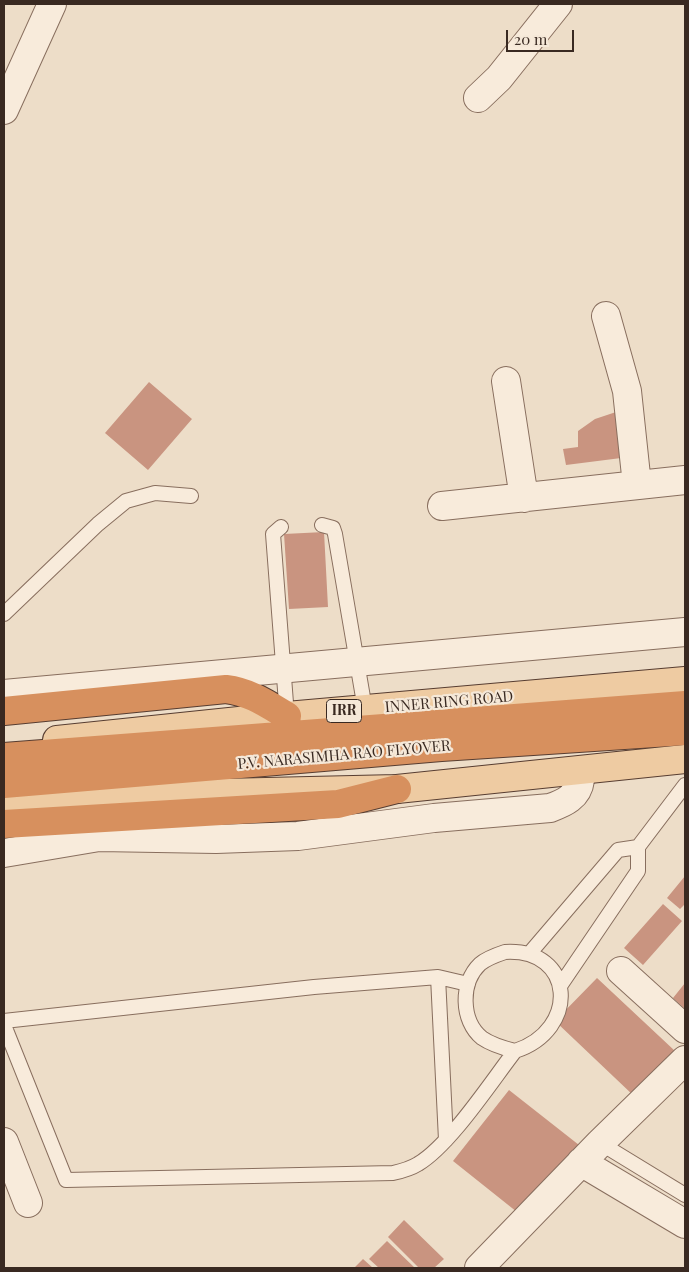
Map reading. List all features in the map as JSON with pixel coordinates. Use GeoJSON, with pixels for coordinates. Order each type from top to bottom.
{"type":"FeatureCollection","features":[{"type":"Feature","properties":{"kind":"highway"},"geometry":{"type":"LineString","coordinates":[[4,711],[226,689],[241,691],[256,697],[286,716]]}},
{"type":"Feature","properties":{"kind":"highway","name":"P.V. NARASIMHA RAO FLYOVER"},"geometry":{"type":"LineString","coordinates":[[4,757],[685,705]]}},
{"type":"Feature","properties":{"kind":"highway","name":"P.V. NARASIMHA RAO FLYOVER"},"geometry":{"type":"LineString","coordinates":[[4,784],[441,747],[685,731]]}},
{"type":"Feature","properties":{"kind":"highway"},"geometry":{"type":"LineString","coordinates":[[4,824],[338,804],[397,789]]}},
{"type":"Feature","properties":{"kind":"main road","name":"INNER RING ROAD"},"geometry":{"type":"LineString","coordinates":[[4,746],[286,716],[685,681]]}},
{"type":"Feature","properties":{"kind":"main road"},"geometry":{"type":"LineString","coordinates":[[4,798],[397,789],[685,759]]}},
{"type":"Feature","properties":{"kind":"street"},"geometry":{"type":"LineString","coordinates":[[4,110],[52,4]]}},
{"type":"Feature","properties":{"kind":"street"},"geometry":{"type":"LineString","coordinates":[[478,98],[499,78],[558,4]]}},
{"type":"Feature","properties":{"kind":"street"},"geometry":{"type":"LineString","coordinates":[[606,316],[628,391],[637,485]]}},
{"type":"Feature","properties":{"kind":"street"},"geometry":{"type":"LineString","coordinates":[[506,381],[524,498]]}},
{"type":"Feature","properties":{"kind":"street"},"geometry":{"type":"LineString","coordinates":[[442,506],[685,480]]}},
{"type":"Feature","properties":{"kind":"street"},"geometry":{"type":"LineString","coordinates":[[4,694],[685,632]]}},
{"type":"Feature","properties":{"kind":"street"},"geometry":{"type":"LineString","coordinates":[[528,775],[539,784],[685,773]]}},
{"type":"Feature","properties":{"kind":"street"},"geometry":{"type":"LineString","coordinates":[[4,853],[99,837],[216,839],[298,836],[434,818],[550,808],[562,804],[574,796],[580,780]]}},
{"type":"Feature","properties":{"kind":"street"},"geometry":{"type":"LineString","coordinates":[[621,971],[685,1029]]}},
{"type":"Feature","properties":{"kind":"street"},"geometry":{"type":"LineString","coordinates":[[479,1268],[590,1153],[685,1060]]}},
{"type":"Feature","properties":{"kind":"street"},"geometry":{"type":"LineString","coordinates":[[4,1142],[28,1203]]}},
{"type":"Feature","properties":{"kind":"street"},"geometry":{"type":"LineString","coordinates":[[590,1153],[685,1224]]}},
{"type":"Feature","properties":{"kind":"lane"},"geometry":{"type":"LineString","coordinates":[[4,614],[98,524],[126,501],[155,493],[191,496]]}},
{"type":"Feature","properties":{"kind":"lane"},"geometry":{"type":"LineString","coordinates":[[322,525],[333,528],[336,534],[365,709]]}},
{"type":"Feature","properties":{"kind":"lane"},"geometry":{"type":"LineString","coordinates":[[281,527],[273,534],[286,716]]}},
{"type":"Feature","properties":{"kind":"lane"},"geometry":{"type":"LineString","coordinates":[[560,986],[638,871],[638,847],[685,785]]}},
{"type":"Feature","properties":{"kind":"lane"},"geometry":{"type":"LineString","coordinates":[[529,954],[618,850],[638,847]]}},
{"type":"Feature","properties":{"kind":"lane"},"geometry":{"type":"LineString","coordinates":[[4,1025],[66,1180],[393,1173],[419,1164],[446,1140],[515,1051],[538,1040],[558,1016],[562,1002],[560,986],[548,967],[529,954],[516,952],[493,956],[479,965],[468,984],[466,1009],[471,1024],[481,1037],[495,1045],[515,1051]]}},
{"type":"Feature","properties":{"kind":"lane"},"geometry":{"type":"LineString","coordinates":[[4,1020],[314,986],[438,977],[468,984]]}},
{"type":"Feature","properties":{"kind":"lane"},"geometry":{"type":"LineString","coordinates":[[438,977],[446,1140]]}},
{"type":"Feature","properties":{"kind":"lane"},"geometry":{"type":"LineString","coordinates":[[590,1153],[685,1195]]}},
{"type":"Feature","properties":{"kind":"building"},"geometry":{"type":"Polygon","coordinates":[[[149,382],[192,419],[148,470],[105,433],[149,382]]]}},
{"type":"Feature","properties":{"kind":"building"},"geometry":{"type":"Polygon","coordinates":[[[622,410],[629,457],[566,465],[563,449],[578,447],[578,431],[595,419],[622,410]]]}},
{"type":"Feature","properties":{"kind":"building"},"geometry":{"type":"Polygon","coordinates":[[[324,532],[328,607],[289,609],[284,534],[324,532]]]}},
{"type":"Feature","properties":{"kind":"building"},"geometry":{"type":"Polygon","coordinates":[[[685,876],[685,904],[680,909],[667,898],[685,876]]]}},
{"type":"Feature","properties":{"kind":"building"},"geometry":{"type":"Polygon","coordinates":[[[663,904],[682,921],[643,965],[624,948],[663,904]]]}},
{"type":"Feature","properties":{"kind":"building"},"geometry":{"type":"Polygon","coordinates":[[[597,978],[675,1051],[634,1096],[555,1021],[597,978]]]}},
{"type":"Feature","properties":{"kind":"building"},"geometry":{"type":"Polygon","coordinates":[[[685,983],[685,1009],[673,998],[685,983]]]}},
{"type":"Feature","properties":{"kind":"building"},"geometry":{"type":"Polygon","coordinates":[[[509,1090],[579,1145],[517,1212],[453,1161],[509,1090]]]}},
{"type":"Feature","properties":{"kind":"building"},"geometry":{"type":"Polygon","coordinates":[[[404,1220],[444,1259],[434,1268],[419,1268],[388,1237],[404,1220]]]}},
{"type":"Feature","properties":{"kind":"building"},"geometry":{"type":"Polygon","coordinates":[[[387,1241],[415,1268],[379,1268],[369,1259],[387,1241]]]}},
{"type":"Feature","properties":{"kind":"building"},"geometry":{"type":"Polygon","coordinates":[[[363,1259],[373,1268],[354,1268],[363,1259]]]}}]}
